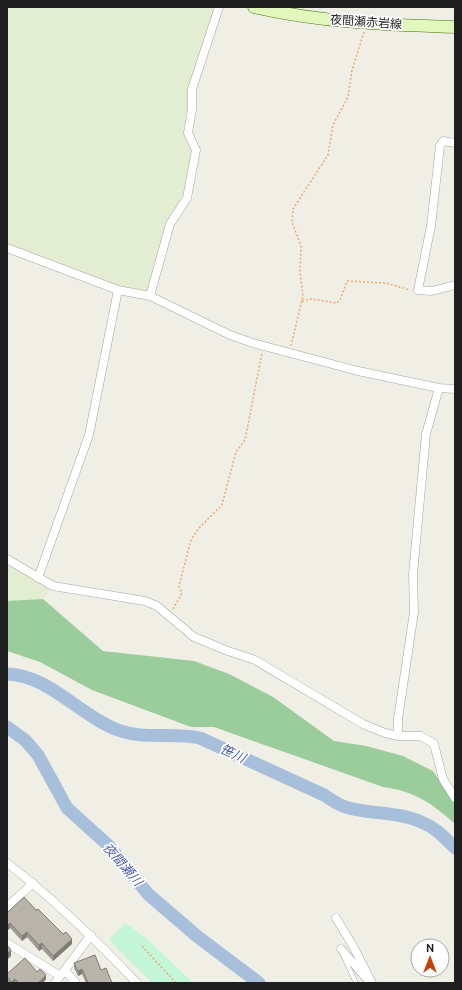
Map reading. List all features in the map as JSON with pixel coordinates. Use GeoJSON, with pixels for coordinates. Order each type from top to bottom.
{"type":"FeatureCollection","features":[{"type":"Feature","properties":{"kind":"main road","name":"夜間瀬赤岩線"},"geometry":{"type":"LineString","coordinates":[[254,7],[288,15],[367,23],[455,27]]}},
{"type":"Feature","properties":{"kind":"street"},"geometry":{"type":"LineString","coordinates":[[150,296],[170,224],[187,198],[196,150],[188,133],[192,110],[192,89],[218,7]]}},
{"type":"Feature","properties":{"kind":"street"},"geometry":{"type":"LineString","coordinates":[[455,143],[443,141],[440,146],[431,226],[418,290],[432,291],[455,286]]}},
{"type":"Feature","properties":{"kind":"street"},"geometry":{"type":"LineString","coordinates":[[7,248],[118,290],[150,296],[230,335],[263,346],[358,371],[439,388],[455,389]]}},
{"type":"Feature","properties":{"kind":"street"},"geometry":{"type":"LineString","coordinates":[[38,578],[89,435],[118,290]]}},
{"type":"Feature","properties":{"kind":"street"},"geometry":{"type":"LineString","coordinates":[[398,736],[398,719],[414,612],[413,574],[426,434],[439,388]]}},
{"type":"Feature","properties":{"kind":"street"},"geometry":{"type":"LineString","coordinates":[[7,559],[53,586],[145,601],[157,606],[194,637],[255,660],[363,724],[384,733],[398,736],[421,736],[434,744],[443,779],[455,798]]}},
{"type":"Feature","properties":{"kind":"street"},"geometry":{"type":"LineString","coordinates":[[7,863],[33,883],[91,935],[137,983]]}},
{"type":"Feature","properties":{"kind":"street"},"geometry":{"type":"LineString","coordinates":[[7,907],[33,883]]}},
{"type":"Feature","properties":{"kind":"street"},"geometry":{"type":"LineString","coordinates":[[336,918],[353,946],[371,983]]}},
{"type":"Feature","properties":{"kind":"street"},"geometry":{"type":"LineString","coordinates":[[55,983],[91,935]]}},
{"type":"Feature","properties":{"kind":"street"},"geometry":{"type":"LineString","coordinates":[[7,943],[76,983]]}},
{"type":"Feature","properties":{"kind":"street"},"geometry":{"type":"LineString","coordinates":[[341,949],[371,983]]}},
{"type":"Feature","properties":{"kind":"lane"},"geometry":{"type":"LineString","coordinates":[[341,949],[343,958],[356,983]]}},
{"type":"Feature","properties":{"kind":"path"},"geometry":{"type":"LineString","coordinates":[[290,353],[302,301],[301,246],[292,222],[293,209],[328,155],[333,125],[348,97],[352,70],[367,23]]}},
{"type":"Feature","properties":{"kind":"path"},"geometry":{"type":"LineString","coordinates":[[302,301],[311,299],[337,303],[340,300],[347,281],[386,283],[411,290],[418,290]]}},
{"type":"Feature","properties":{"kind":"path"},"geometry":{"type":"LineString","coordinates":[[169,617],[182,593],[180,586],[191,540],[199,528],[222,505],[236,452],[245,440],[263,346]]}},
{"type":"Feature","properties":{"kind":"path"},"geometry":{"type":"LineString","coordinates":[[142,946],[176,983]]}},
{"type":"Feature","properties":{"kind":"green space"},"geometry":{"type":"Polygon","coordinates":[[[7,7],[219,7],[192,89],[188,133],[196,150],[187,198],[170,224],[150,296],[118,290],[7,248],[7,7]]]}},
{"type":"Feature","properties":{"kind":"green space"},"geometry":{"type":"Polygon","coordinates":[[[7,559],[53,586],[43,599],[7,601],[7,559]]]}},
{"type":"Feature","properties":{"kind":"green space"},"geometry":{"type":"Polygon","coordinates":[[[43,599],[103,651],[194,661],[229,674],[273,697],[334,741],[366,746],[403,756],[433,771],[455,804],[455,824],[430,804],[413,795],[383,787],[214,727],[191,727],[92,690],[40,662],[7,651],[7,601],[43,599]]]}},
{"type":"Feature","properties":{"kind":"green space"},"geometry":{"type":"Polygon","coordinates":[[[125,923],[146,938],[193,983],[152,983],[109,940],[125,923]]]}},
{"type":"Feature","properties":{"kind":"building"},"geometry":{"type":"Polygon","coordinates":[[[24,897],[63,934],[66,932],[72,939],[53,956],[42,943],[39,945],[27,932],[22,936],[10,923],[8,925],[7,924],[7,913],[24,897]]]}},
{"type":"Feature","properties":{"kind":"building"},"geometry":{"type":"Polygon","coordinates":[[[7,945],[11,950],[7,954],[7,945]]]}},
{"type":"Feature","properties":{"kind":"building"},"geometry":{"type":"Polygon","coordinates":[[[95,955],[101,970],[106,968],[112,983],[88,983],[82,969],[78,971],[74,963],[95,955]]]}},
{"type":"Feature","properties":{"kind":"building"},"geometry":{"type":"Polygon","coordinates":[[[25,958],[37,972],[40,969],[46,975],[38,983],[19,983],[15,979],[12,982],[7,977],[7,974],[25,958]]]}},
{"type":"Feature","properties":{"kind":"waterway","name":"笹川"},"geometry":{"type":"LineString","coordinates":[[7,674],[22,676],[51,688],[104,724],[118,730],[138,735],[190,736],[200,738],[324,795],[342,806],[358,810],[404,816],[426,824],[440,833],[455,848]]}},
{"type":"Feature","properties":{"kind":"waterway","name":"夜間瀬川"},"geometry":{"type":"LineString","coordinates":[[7,727],[25,740],[38,755],[67,808],[109,846],[148,894],[198,937],[259,983]]}}]}
